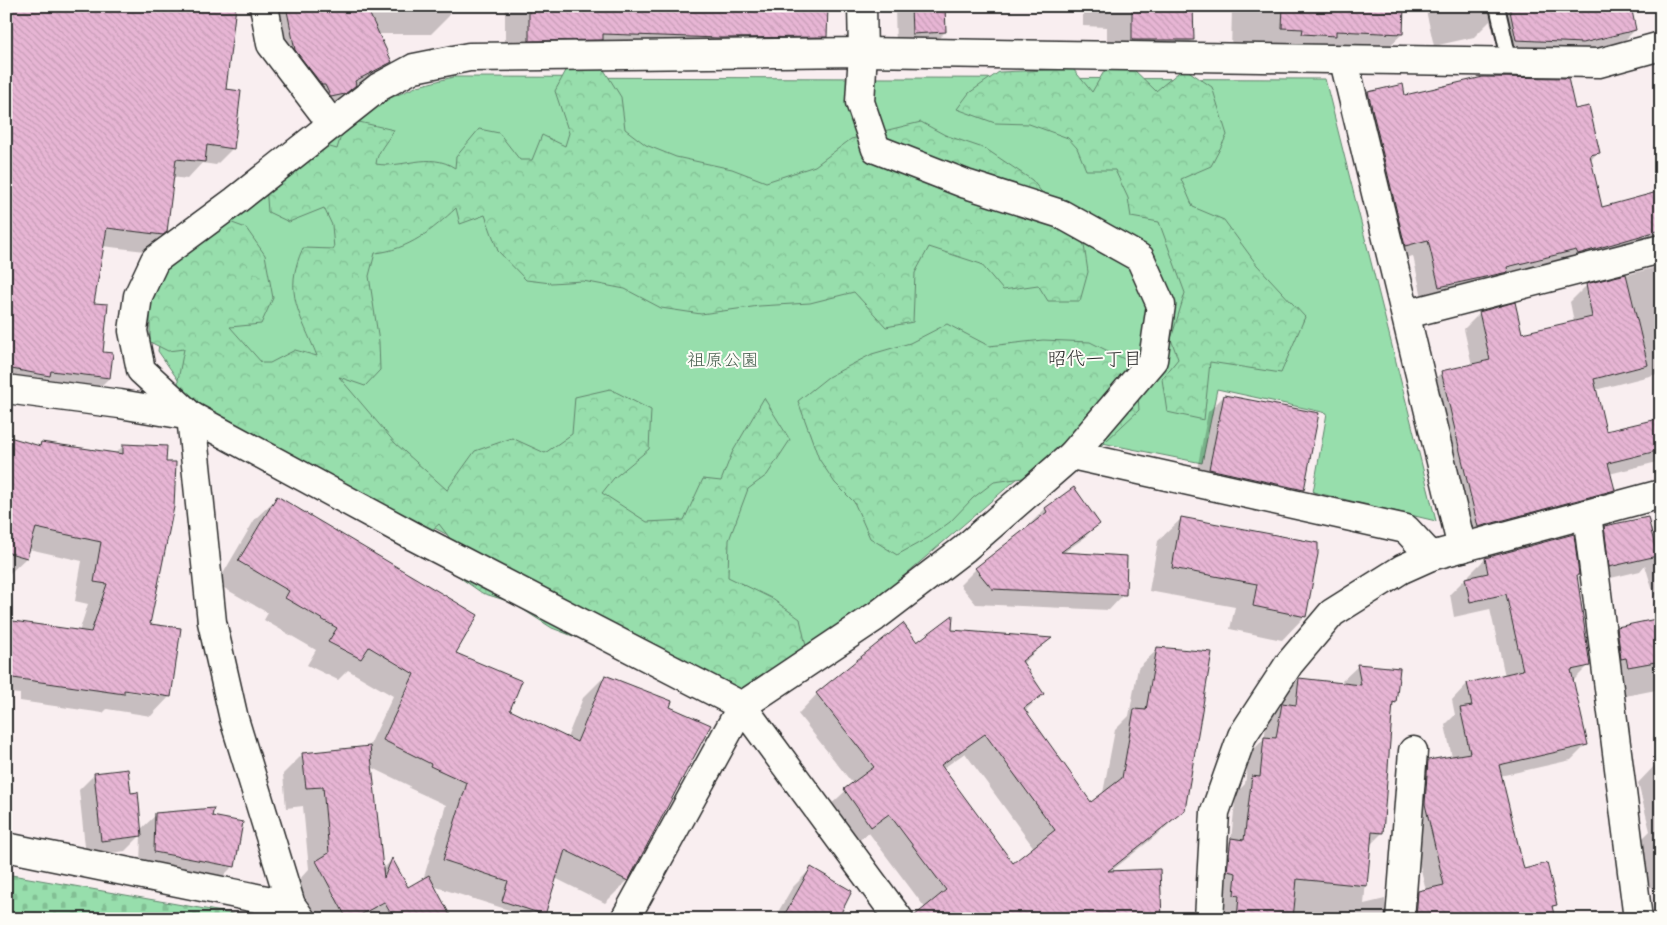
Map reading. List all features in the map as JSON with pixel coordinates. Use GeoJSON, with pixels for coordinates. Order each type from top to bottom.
{"type":"FeatureCollection","features":[{"type":"Feature","properties":{"kind":"street"},"geometry":{"type":"LineString","coordinates":[[264,6],[271,44],[332,124]]}},
{"type":"Feature","properties":{"kind":"street"},"geometry":{"type":"LineString","coordinates":[[624,919],[742,706],[875,617],[964,549],[1072,455],[1153,360],[1161,305],[1140,258],[1061,214],[966,184],[876,149],[860,102],[863,52],[862,6]]}},
{"type":"Feature","properties":{"kind":"street"},"geometry":{"type":"LineString","coordinates":[[899,919],[742,706],[411,536],[191,416],[141,370],[133,331],[138,296],[155,260],[235,201],[379,87],[414,68],[469,57],[863,52],[1344,61],[1599,63],[1661,46]]}},
{"type":"Feature","properties":{"kind":"street"},"geometry":{"type":"LineString","coordinates":[[1344,61],[1407,314],[1462,548]]}},
{"type":"Feature","properties":{"kind":"street"},"geometry":{"type":"LineString","coordinates":[[1407,314],[1661,248]]}},
{"type":"Feature","properties":{"kind":"street"},"geometry":{"type":"LineString","coordinates":[[6,389],[120,404],[191,416]]}},
{"type":"Feature","properties":{"kind":"street"},"geometry":{"type":"LineString","coordinates":[[191,416],[212,622],[234,720],[296,912]]}},
{"type":"Feature","properties":{"kind":"street"},"geometry":{"type":"LineString","coordinates":[[1072,455],[1406,529],[1431,556]]}},
{"type":"Feature","properties":{"kind":"street"},"geometry":{"type":"LineString","coordinates":[[1209,919],[1215,812],[1242,736],[1289,664],[1332,613],[1402,568],[1431,556],[1661,494]]}},
{"type":"Feature","properties":{"kind":"street"},"geometry":{"type":"LineString","coordinates":[[1587,514],[1638,919]]}},
{"type":"Feature","properties":{"kind":"street"},"geometry":{"type":"LineString","coordinates":[[1400,919],[1413,751]]}},
{"type":"Feature","properties":{"kind":"street"},"geometry":{"type":"LineString","coordinates":[[6,847],[296,912]]}},
{"type":"Feature","properties":{"kind":"lane"},"geometry":{"type":"LineString","coordinates":[[1498,6],[1510,63]]}},
{"type":"Feature","properties":{"kind":"green space"},"geometry":{"type":"Polygon","coordinates":[[[569,65],[601,65],[621,97],[625,129],[646,145],[676,157],[732,169],[766,182],[815,166],[851,139],[921,122],[945,135],[986,149],[1032,180],[1084,245],[1088,272],[1080,301],[1048,301],[1038,285],[1003,290],[981,264],[929,247],[915,273],[913,322],[886,327],[854,292],[810,303],[759,306],[701,314],[661,308],[625,289],[583,281],[551,283],[526,280],[498,251],[485,215],[460,224],[456,208],[419,238],[398,248],[375,253],[369,276],[379,342],[380,370],[365,386],[339,377],[395,443],[447,490],[475,451],[512,438],[545,453],[572,434],[575,397],[610,389],[651,410],[649,449],[614,478],[602,493],[647,522],[684,520],[703,479],[721,481],[732,453],[764,398],[790,440],[767,475],[748,489],[729,540],[728,577],[771,598],[800,619],[808,655],[741,698],[552,628],[511,602],[482,593],[462,579],[455,545],[439,524],[432,530],[420,533],[179,394],[178,380],[184,349],[168,351],[150,342],[150,290],[159,264],[224,220],[246,228],[265,255],[273,298],[261,324],[230,327],[262,363],[270,363],[295,350],[317,356],[296,304],[294,278],[303,248],[334,249],[332,225],[324,208],[289,222],[268,212],[266,185],[319,144],[337,149],[346,119],[394,130],[381,150],[376,164],[386,165],[435,161],[455,168],[456,157],[479,129],[499,133],[520,160],[532,160],[542,135],[565,146],[569,133],[555,91],[569,65]]]}},
{"type":"Feature","properties":{"kind":"green space"},"geometry":{"type":"Polygon","coordinates":[[[1129,65],[1156,91],[1184,68],[1212,87],[1227,135],[1211,166],[1181,179],[1193,207],[1224,220],[1257,265],[1305,317],[1281,373],[1210,362],[1204,420],[1167,412],[1162,379],[1178,359],[1171,339],[1185,293],[1159,222],[1131,217],[1128,198],[1115,170],[1086,170],[1077,148],[1068,138],[1029,124],[995,123],[957,109],[969,93],[999,72],[1073,69],[1092,92],[1106,68],[1129,65]]]}},
{"type":"Feature","properties":{"kind":"green space","name":"祖原公園"},"geometry":{"type":"Polygon","coordinates":[[[453,77],[1325,79],[1436,521],[1313,492],[1327,413],[1217,389],[1202,463],[1067,436],[878,598],[746,690],[194,403],[158,351],[171,268],[379,103],[418,86],[453,77]]]}},
{"type":"Feature","properties":{"kind":"green space"},"geometry":{"type":"Polygon","coordinates":[[[947,324],[989,346],[1043,340],[1090,342],[1136,365],[1139,410],[1074,471],[994,482],[973,498],[950,522],[928,538],[897,555],[870,538],[854,502],[835,483],[819,459],[798,401],[828,377],[872,354],[910,343],[947,324]]]}},
{"type":"Feature","properties":{"kind":"green space"},"geometry":{"type":"Polygon","coordinates":[[[6,874],[262,919],[6,919],[6,874]]]}},
{"type":"Feature","properties":{"kind":"building"},"geometry":{"type":"Polygon","coordinates":[[[6,6],[236,6],[226,89],[241,91],[234,149],[207,145],[205,162],[176,159],[167,232],[163,235],[107,228],[94,303],[108,304],[103,352],[113,353],[110,378],[51,371],[50,376],[6,368],[6,6]]]}},
{"type":"Feature","properties":{"kind":"building"},"geometry":{"type":"Polygon","coordinates":[[[286,6],[366,6],[392,62],[355,81],[356,85],[345,94],[331,97],[325,85],[322,85],[295,50],[286,6]]]}},
{"type":"Feature","properties":{"kind":"building"},"geometry":{"type":"Polygon","coordinates":[[[529,6],[828,6],[827,37],[719,38],[603,34],[603,40],[529,41],[529,6]]]}},
{"type":"Feature","properties":{"kind":"building"},"geometry":{"type":"Polygon","coordinates":[[[911,6],[945,6],[946,32],[912,34],[911,6]]]}},
{"type":"Feature","properties":{"kind":"building"},"geometry":{"type":"Polygon","coordinates":[[[1132,6],[1193,6],[1194,40],[1132,40],[1132,6]]]}},
{"type":"Feature","properties":{"kind":"building"},"geometry":{"type":"Polygon","coordinates":[[[1283,6],[1404,6],[1403,34],[1336,31],[1336,36],[1302,34],[1303,29],[1282,28],[1283,6]]]}},
{"type":"Feature","properties":{"kind":"building"},"geometry":{"type":"Polygon","coordinates":[[[1509,6],[1631,6],[1636,30],[1583,43],[1516,40],[1509,6]]]}},
{"type":"Feature","properties":{"kind":"building"},"geometry":{"type":"Polygon","coordinates":[[[1483,77],[1568,78],[1575,109],[1589,106],[1600,153],[1590,155],[1602,207],[1661,191],[1661,230],[1578,254],[1576,250],[1507,267],[1508,272],[1439,287],[1428,240],[1405,246],[1368,92],[1403,84],[1405,95],[1483,77]]]}},
{"type":"Feature","properties":{"kind":"building"},"geometry":{"type":"Polygon","coordinates":[[[1626,274],[1648,365],[1594,379],[1606,431],[1661,418],[1661,450],[1608,463],[1615,490],[1478,527],[1441,371],[1490,360],[1479,312],[1515,302],[1522,333],[1592,317],[1586,284],[1626,274]]]}},
{"type":"Feature","properties":{"kind":"building"},"geometry":{"type":"Polygon","coordinates":[[[1224,395],[1319,413],[1304,490],[1209,469],[1224,395]]]}},
{"type":"Feature","properties":{"kind":"building"},"geometry":{"type":"Polygon","coordinates":[[[6,436],[40,446],[41,442],[123,454],[123,444],[167,446],[166,462],[176,462],[174,507],[150,624],[181,628],[171,697],[124,690],[124,694],[6,677],[6,620],[91,632],[107,584],[94,582],[101,542],[36,528],[27,558],[6,552],[6,436]]]}},
{"type":"Feature","properties":{"kind":"building"},"geometry":{"type":"Polygon","coordinates":[[[1074,487],[1100,524],[1061,552],[1127,556],[1126,595],[992,589],[975,568],[1047,512],[1045,508],[1074,487]]]}},
{"type":"Feature","properties":{"kind":"building"},"geometry":{"type":"Polygon","coordinates":[[[277,496],[478,615],[456,653],[522,681],[510,710],[577,742],[605,675],[672,701],[670,707],[711,725],[628,881],[565,850],[545,915],[502,901],[508,881],[443,860],[467,783],[430,766],[431,764],[383,740],[414,674],[369,647],[361,659],[328,642],[337,628],[285,598],[289,591],[238,561],[277,496]]]}},
{"type":"Feature","properties":{"kind":"building"},"geometry":{"type":"Polygon","coordinates":[[[1181,517],[1318,543],[1318,554],[1306,617],[1253,606],[1257,584],[1172,568],[1181,517]]]}},
{"type":"Feature","properties":{"kind":"building"},"geometry":{"type":"Polygon","coordinates":[[[1648,517],[1657,556],[1609,567],[1604,526],[1648,517]]]}},
{"type":"Feature","properties":{"kind":"building"},"geometry":{"type":"Polygon","coordinates":[[[1574,534],[1579,575],[1577,575],[1590,666],[1571,670],[1588,745],[1499,765],[1524,869],[1547,863],[1557,905],[1552,906],[1555,919],[1416,919],[1418,891],[1444,885],[1425,804],[1428,760],[1470,753],[1460,708],[1472,706],[1467,683],[1523,670],[1506,594],[1470,602],[1465,578],[1488,573],[1485,558],[1574,534]]]}},
{"type":"Feature","properties":{"kind":"building"},"geometry":{"type":"Polygon","coordinates":[[[953,615],[952,630],[1052,638],[1022,661],[1044,694],[1024,708],[1091,802],[1122,778],[1134,709],[1146,710],[1157,647],[1212,652],[1185,810],[1108,871],[1160,869],[1162,919],[914,919],[914,916],[946,890],[889,814],[871,827],[844,789],[874,767],[816,693],[903,623],[917,642],[953,615]],[[985,734],[941,765],[1013,863],[1055,830],[985,734]]]}},
{"type":"Feature","properties":{"kind":"building"},"geometry":{"type":"Polygon","coordinates":[[[1661,618],[1661,661],[1628,667],[1626,658],[1621,659],[1617,627],[1661,618]]]}},
{"type":"Feature","properties":{"kind":"building"},"geometry":{"type":"Polygon","coordinates":[[[1357,664],[1400,668],[1396,703],[1393,702],[1383,833],[1372,832],[1367,886],[1297,879],[1293,919],[1237,919],[1239,896],[1234,895],[1236,873],[1227,871],[1231,838],[1244,840],[1252,776],[1260,777],[1264,737],[1276,738],[1282,703],[1296,705],[1299,678],[1361,685],[1357,664]]]}},
{"type":"Feature","properties":{"kind":"building"},"geometry":{"type":"Polygon","coordinates":[[[370,746],[384,878],[392,858],[408,887],[429,875],[452,919],[394,919],[384,902],[353,919],[347,919],[316,861],[329,853],[323,787],[306,788],[302,753],[370,746]]]}},
{"type":"Feature","properties":{"kind":"building"},"geometry":{"type":"Polygon","coordinates":[[[128,769],[131,793],[138,792],[142,836],[101,841],[94,773],[128,769]]]}},
{"type":"Feature","properties":{"kind":"building"},"geometry":{"type":"Polygon","coordinates":[[[214,808],[212,816],[243,822],[235,867],[154,852],[155,813],[214,808]]]}},
{"type":"Feature","properties":{"kind":"building"},"geometry":{"type":"Polygon","coordinates":[[[811,867],[852,891],[838,919],[782,919],[811,867]]]}},
{"type":"Feature","properties":{"kind":"district","name":"昭代一丁目"},"geometry":{"type":"Point","coordinates":[1095,359]}}]}
